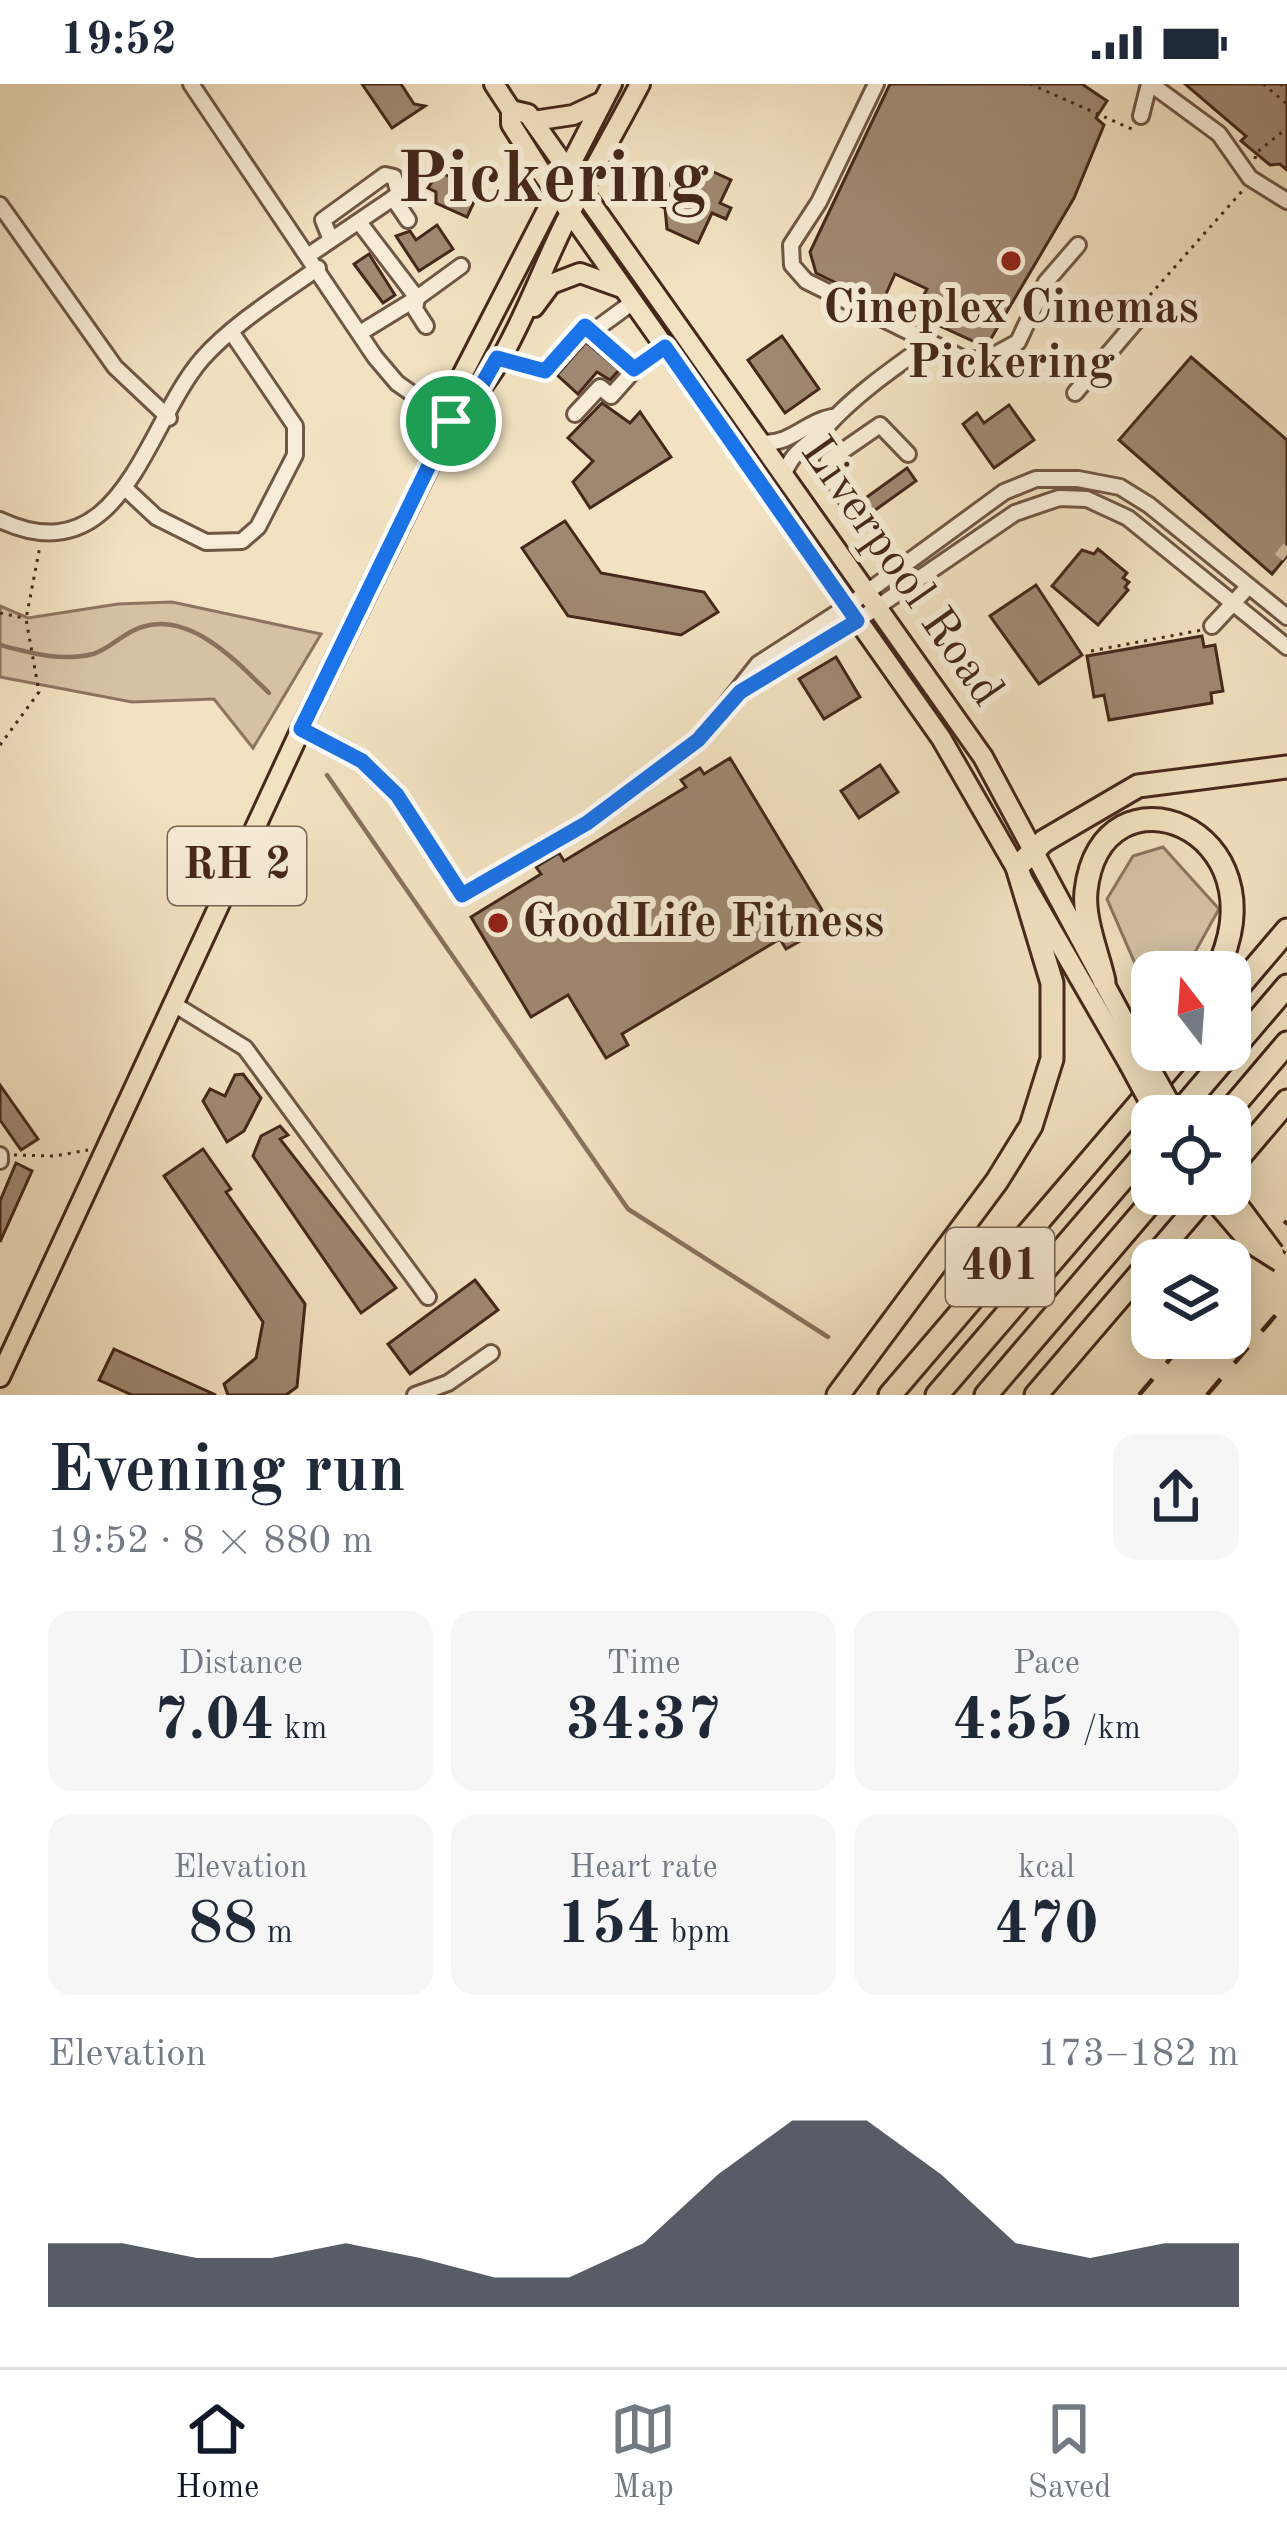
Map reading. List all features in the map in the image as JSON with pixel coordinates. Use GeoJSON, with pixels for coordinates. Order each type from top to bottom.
{"type":"FeatureCollection","features":[{"type":"Feature","properties":{"kind":"highway"},"geometry":{"type":"LineString","coordinates":[[838,1395],[997,1181],[1031,1126],[1052,1059],[1052,983],[1010,873],[1034,850],[1138,786],[1287,767]]}},
{"type":"Feature","properties":{"kind":"highway"},"geometry":{"type":"LineString","coordinates":[[1104,981],[1086,902],[1089,874],[1103,847],[1122,832],[1154,818],[1192,822],[1213,835],[1233,857],[1244,891],[1239,934],[1229,951]]}},
{"type":"Feature","properties":{"kind":"highway"},"geometry":{"type":"LineString","coordinates":[[1251,972],[1287,929]]}},
{"type":"Feature","properties":{"kind":"highway"},"geometry":{"type":"LineString","coordinates":[[1195,1095],[1287,986]]}},
{"type":"Feature","properties":{"kind":"highway"},"geometry":{"type":"LineString","coordinates":[[1243,1095],[1287,1043]]}},
{"type":"Feature","properties":{"kind":"highway"},"geometry":{"type":"LineString","coordinates":[[1109,1139],[1139,1071]]}},
{"type":"Feature","properties":{"kind":"highway","name":"401"},"geometry":{"type":"LineString","coordinates":[[890,1395],[1167,1071]]}},
{"type":"Feature","properties":{"kind":"highway"},"geometry":{"type":"LineString","coordinates":[[1251,1143],[1287,1101]]}},
{"type":"Feature","properties":{"kind":"highway","name":"401"},"geometry":{"type":"LineString","coordinates":[[938,1395],[1131,1169]]}},
{"type":"Feature","properties":{"kind":"highway","name":"401"},"geometry":{"type":"LineString","coordinates":[[986,1395],[1140,1215]]}},
{"type":"Feature","properties":{"kind":"highway","name":"401"},"geometry":{"type":"LineString","coordinates":[[1036,1395],[1190,1215]]}},
{"type":"Feature","properties":{"kind":"main road","name":"Liverpool Road"},"geometry":{"type":"LineString","coordinates":[[494,84],[511,110],[511,124],[554,190],[941,737],[1010,873],[1131,1039]]}},
{"type":"Feature","properties":{"kind":"main road","name":"RH 2"},"geometry":{"type":"LineString","coordinates":[[452,418],[472,402],[509,339],[570,212],[640,84]]}},
{"type":"Feature","properties":{"kind":"main road","name":"RH 2"},"geometry":{"type":"LineString","coordinates":[[0,1376],[301,729],[452,418],[455,389],[608,92]]}},
{"type":"Feature","properties":{"kind":"main road"},"geometry":{"type":"LineString","coordinates":[[533,122],[573,115],[608,92]]}},
{"type":"Feature","properties":{"kind":"main road","name":"Liverpool Road"},"geometry":{"type":"LineString","coordinates":[[511,110],[528,114],[982,757],[1131,1032]]}},
{"type":"Feature","properties":{"kind":"main road"},"geometry":{"type":"LineString","coordinates":[[509,339],[550,284],[587,273],[629,296]]}},
{"type":"Feature","properties":{"kind":"main road"},"geometry":{"type":"LineString","coordinates":[[1226,1215],[1250,1243],[1283,1266]]}},
{"type":"Feature","properties":{"kind":"main road"},"geometry":{"type":"LineString","coordinates":[[1245,1215],[1283,1266]]}},
{"type":"Feature","properties":{"kind":"street"},"geometry":{"type":"LineString","coordinates":[[191,84],[397,383],[452,418]]}},
{"type":"Feature","properties":{"kind":"street"},"geometry":{"type":"LineString","coordinates":[[876,84],[819,202],[791,244],[792,265],[806,281],[965,360],[988,358],[1018,341],[1046,282],[1078,245]]}},
{"type":"Feature","properties":{"kind":"street"},"geometry":{"type":"LineString","coordinates":[[1137,123],[1150,84],[1219,134],[1250,178],[1287,201]]}},
{"type":"Feature","properties":{"kind":"street"},"geometry":{"type":"LineString","coordinates":[[0,520],[44,535],[74,530],[101,513],[125,488],[201,361],[314,262],[332,240],[393,198],[400,185],[386,175],[323,220],[332,240]]}},
{"type":"Feature","properties":{"kind":"street"},"geometry":{"type":"LineString","coordinates":[[393,198],[408,220]]}},
{"type":"Feature","properties":{"kind":"street"},"geometry":{"type":"LineString","coordinates":[[0,205],[115,367],[169,418]]}},
{"type":"Feature","properties":{"kind":"street"},"geometry":{"type":"LineString","coordinates":[[359,222],[417,298],[416,310],[426,326]]}},
{"type":"Feature","properties":{"kind":"street"},"geometry":{"type":"LineString","coordinates":[[360,333],[460,266]]}},
{"type":"Feature","properties":{"kind":"street"},"geometry":{"type":"LineString","coordinates":[[592,332],[629,296]]}},
{"type":"Feature","properties":{"kind":"street"},"geometry":{"type":"LineString","coordinates":[[1075,393],[1149,305]]}},
{"type":"Feature","properties":{"kind":"street"},"geometry":{"type":"LineString","coordinates":[[497,358],[545,371],[585,326],[634,369]]}},
{"type":"Feature","properties":{"kind":"street"},"geometry":{"type":"LineString","coordinates":[[125,488],[156,517],[206,542],[242,541],[258,526],[295,455],[295,426],[232,333]]}},
{"type":"Feature","properties":{"kind":"street"},"geometry":{"type":"LineString","coordinates":[[784,474],[799,446],[930,342]]}},
{"type":"Feature","properties":{"kind":"street"},"geometry":{"type":"LineString","coordinates":[[575,414],[600,387],[611,396],[634,369],[665,347]]}},
{"type":"Feature","properties":{"kind":"street"},"geometry":{"type":"LineString","coordinates":[[762,443],[790,440],[832,417]]}},
{"type":"Feature","properties":{"kind":"street"},"geometry":{"type":"LineString","coordinates":[[846,500],[827,467],[865,431],[880,425],[908,454]]}},
{"type":"Feature","properties":{"kind":"street"},"geometry":{"type":"LineString","coordinates":[[301,729],[362,761],[397,795],[462,895],[572,832],[641,785],[698,740],[740,692],[872,599],[1004,492],[1036,479],[1120,487],[1149,505],[1287,617]]}},
{"type":"Feature","properties":{"kind":"street"},"geometry":{"type":"LineString","coordinates":[[872,599],[1016,513],[1060,498],[1087,499],[1128,518],[1287,647]]}},
{"type":"Feature","properties":{"kind":"street"},"geometry":{"type":"LineString","coordinates":[[1213,627],[1248,587]]}},
{"type":"Feature","properties":{"kind":"street"},"geometry":{"type":"LineString","coordinates":[[172,1003],[245,1048],[428,1297]]}},
{"type":"Feature","properties":{"kind":"street"},"geometry":{"type":"LineString","coordinates":[[415,1395],[448,1383],[491,1353]]}},
{"type":"Feature","properties":{"kind":"path"},"geometry":{"type":"LineString","coordinates":[[1030,84],[1137,123]]}},
{"type":"Feature","properties":{"kind":"path"},"geometry":{"type":"LineString","coordinates":[[1263,84],[1287,104]]}},
{"type":"Feature","properties":{"kind":"path"},"geometry":{"type":"LineString","coordinates":[[1280,84],[1287,90]]}},
{"type":"Feature","properties":{"kind":"path"},"geometry":{"type":"LineString","coordinates":[[1149,305],[1250,178],[1256,153],[1287,128]]}},
{"type":"Feature","properties":{"kind":"path"},"geometry":{"type":"LineString","coordinates":[[0,745],[36,701],[26,619],[44,535]]}},
{"type":"Feature","properties":{"kind":"path"},"geometry":{"type":"LineString","coordinates":[[0,613],[26,619]]}},
{"type":"Feature","properties":{"kind":"path"},"geometry":{"type":"LineString","coordinates":[[1091,651],[1213,627]]}},
{"type":"Feature","properties":{"kind":"path"},"geometry":{"type":"LineString","coordinates":[[0,1157],[56,1156],[104,1147]]}},
{"type":"Feature","properties":{"kind":"shaded area"},"geometry":{"type":"Polygon","coordinates":[[[172,602],[321,634],[253,748],[214,699],[132,702],[0,677],[0,606],[28,618],[118,604],[172,602]]]}},
{"type":"Feature","properties":{"kind":"shaded area"},"geometry":{"type":"Polygon","coordinates":[[[1163,847],[1219,909],[1196,951],[1131,954],[1107,899],[1133,856],[1163,847]]]}},
{"type":"Feature","properties":{"kind":"building"},"geometry":{"type":"Polygon","coordinates":[[[362,84],[401,84],[414,104],[425,106],[392,128],[362,84]]]}},
{"type":"Feature","properties":{"kind":"building"},"geometry":{"type":"Polygon","coordinates":[[[890,84],[1082,84],[1107,101],[1096,118],[1104,125],[1074,198],[986,347],[914,314],[927,289],[895,274],[881,305],[816,273],[810,252],[890,84]]]}},
{"type":"Feature","properties":{"kind":"building"},"geometry":{"type":"Polygon","coordinates":[[[1185,84],[1287,84],[1287,170],[1280,164],[1270,165],[1241,141],[1246,136],[1185,84]]]}},
{"type":"Feature","properties":{"kind":"building"},"geometry":{"type":"Polygon","coordinates":[[[694,163],[731,180],[720,203],[731,208],[726,219],[712,213],[698,243],[667,229],[665,208],[658,205],[670,179],[681,184],[694,163]]]}},
{"type":"Feature","properties":{"kind":"building"},"geometry":{"type":"Polygon","coordinates":[[[439,172],[480,189],[467,217],[436,203],[436,192],[428,188],[439,172]]]}},
{"type":"Feature","properties":{"kind":"building"},"geometry":{"type":"Polygon","coordinates":[[[437,225],[453,249],[419,271],[396,236],[410,231],[416,240],[437,225]]]}},
{"type":"Feature","properties":{"kind":"building"},"geometry":{"type":"Polygon","coordinates":[[[369,254],[395,295],[383,303],[354,264],[369,254]]]}},
{"type":"Feature","properties":{"kind":"building"},"geometry":{"type":"Polygon","coordinates":[[[782,336],[819,389],[785,413],[748,360],[782,336]]]}},
{"type":"Feature","properties":{"kind":"building"},"geometry":{"type":"Polygon","coordinates":[[[586,342],[619,370],[610,380],[597,372],[578,394],[557,375],[586,342]]]}},
{"type":"Feature","properties":{"kind":"building"},"geometry":{"type":"Polygon","coordinates":[[[1191,357],[1287,440],[1287,556],[1272,574],[1119,440],[1191,357]]]}},
{"type":"Feature","properties":{"kind":"building"},"geometry":{"type":"Polygon","coordinates":[[[602,403],[630,423],[640,412],[671,457],[590,508],[573,482],[593,461],[568,438],[602,403]]]}},
{"type":"Feature","properties":{"kind":"building"},"geometry":{"type":"Polygon","coordinates":[[[1009,405],[1034,440],[994,468],[963,424],[977,413],[984,423],[1009,405]]]}},
{"type":"Feature","properties":{"kind":"building"},"geometry":{"type":"Polygon","coordinates":[[[907,468],[916,481],[864,518],[856,505],[907,468]]]}},
{"type":"Feature","properties":{"kind":"building"},"geometry":{"type":"Polygon","coordinates":[[[565,521],[601,573],[704,592],[718,612],[681,635],[568,616],[522,548],[565,521]]]}},
{"type":"Feature","properties":{"kind":"building"},"geometry":{"type":"Polygon","coordinates":[[[1098,549],[1127,573],[1123,578],[1129,582],[1128,590],[1098,625],[1052,586],[1082,550],[1094,554],[1098,549]]]}},
{"type":"Feature","properties":{"kind":"building"},"geometry":{"type":"Polygon","coordinates":[[[1036,585],[1082,655],[1039,684],[990,616],[1036,585]]]}},
{"type":"Feature","properties":{"kind":"building"},"geometry":{"type":"Polygon","coordinates":[[[1202,636],[1204,647],[1215,645],[1223,691],[1211,693],[1212,703],[1109,720],[1104,695],[1094,697],[1087,656],[1202,636]]]}},
{"type":"Feature","properties":{"kind":"building"},"geometry":{"type":"Polygon","coordinates":[[[836,657],[860,697],[824,719],[799,679],[836,657]]]}},
{"type":"Feature","properties":{"kind":"building"},"geometry":{"type":"Polygon","coordinates":[[[730,758],[822,910],[808,919],[816,932],[786,949],[780,939],[622,1034],[628,1045],[606,1058],[568,995],[531,1017],[471,917],[541,874],[536,867],[559,853],[564,861],[686,787],[681,780],[700,768],[704,774],[730,758]]]}},
{"type":"Feature","properties":{"kind":"building"},"geometry":{"type":"Polygon","coordinates":[[[880,765],[898,792],[859,818],[841,791],[880,765]]]}},
{"type":"Feature","properties":{"kind":"building"},"geometry":{"type":"Polygon","coordinates":[[[243,1074],[261,1098],[244,1131],[227,1142],[203,1101],[210,1089],[225,1096],[235,1075],[243,1074]]]}},
{"type":"Feature","properties":{"kind":"building"},"geometry":{"type":"Polygon","coordinates":[[[0,1085],[38,1139],[21,1150],[0,1120],[0,1085]]]}},
{"type":"Feature","properties":{"kind":"building"},"geometry":{"type":"Polygon","coordinates":[[[280,1126],[288,1135],[280,1139],[396,1288],[361,1313],[253,1156],[261,1136],[280,1126]]]}},
{"type":"Feature","properties":{"kind":"building"},"geometry":{"type":"Polygon","coordinates":[[[203,1149],[231,1189],[226,1192],[305,1304],[297,1387],[286,1395],[228,1395],[224,1384],[256,1358],[263,1322],[164,1176],[203,1149]]]}},
{"type":"Feature","properties":{"kind":"building"},"geometry":{"type":"Polygon","coordinates":[[[16,1163],[32,1171],[0,1242],[0,1201],[16,1163]]]}},
{"type":"Feature","properties":{"kind":"building"},"geometry":{"type":"Polygon","coordinates":[[[475,1280],[498,1310],[410,1374],[388,1344],[475,1280]]]}},
{"type":"Feature","properties":{"kind":"building"},"geometry":{"type":"Polygon","coordinates":[[[114,1349],[216,1395],[132,1395],[99,1380],[114,1349]]]}},
{"type":"Feature","properties":{"kind":"waterway"},"geometry":{"type":"LineString","coordinates":[[0,645],[46,656],[81,656],[99,652],[142,627],[178,626],[212,643],[269,693]]}},
{"type":"Feature","properties":{"kind":"waterway"},"geometry":{"type":"LineString","coordinates":[[327,775],[628,1209],[828,1337]]}},
{"type":"Feature","properties":{"kind":"tunnel"},"geometry":{"type":"LineString","coordinates":[[1279,549],[1287,555]]}},
{"type":"Feature","properties":{"kind":"railway"},"geometry":{"type":"LineString","coordinates":[[1251,1263],[1287,1221]]}},
{"type":"Feature","properties":{"kind":"railway"},"geometry":{"type":"LineString","coordinates":[[1207,1395],[1287,1302]]}},
{"type":"Feature","properties":{"kind":"railway"},"geometry":{"type":"LineString","coordinates":[[1139,1395],[1170,1359]]}},
{"type":"Feature","properties":{"kind":"place","name":"Cineplex Cinemas Pickering"},"geometry":{"type":"Point","coordinates":[1011,261]}},
{"type":"Feature","properties":{"kind":"place","name":"GoodLife Fitness"},"geometry":{"type":"Point","coordinates":[498,923]}},
{"type":"Feature","properties":{"kind":"district","name":"Pickering"},"geometry":{"type":"Point","coordinates":[553,182]}},
{"type":"Feature","properties":{"kind":"route"},"geometry":{"type":"LineString","coordinates":[[585,326],[634,369],[665,347],[857,621],[740,692],[698,740],[587,823],[462,895],[397,795],[362,761],[301,729],[451,421],[472,402],[497,358],[545,371],[585,326]]}}]}
